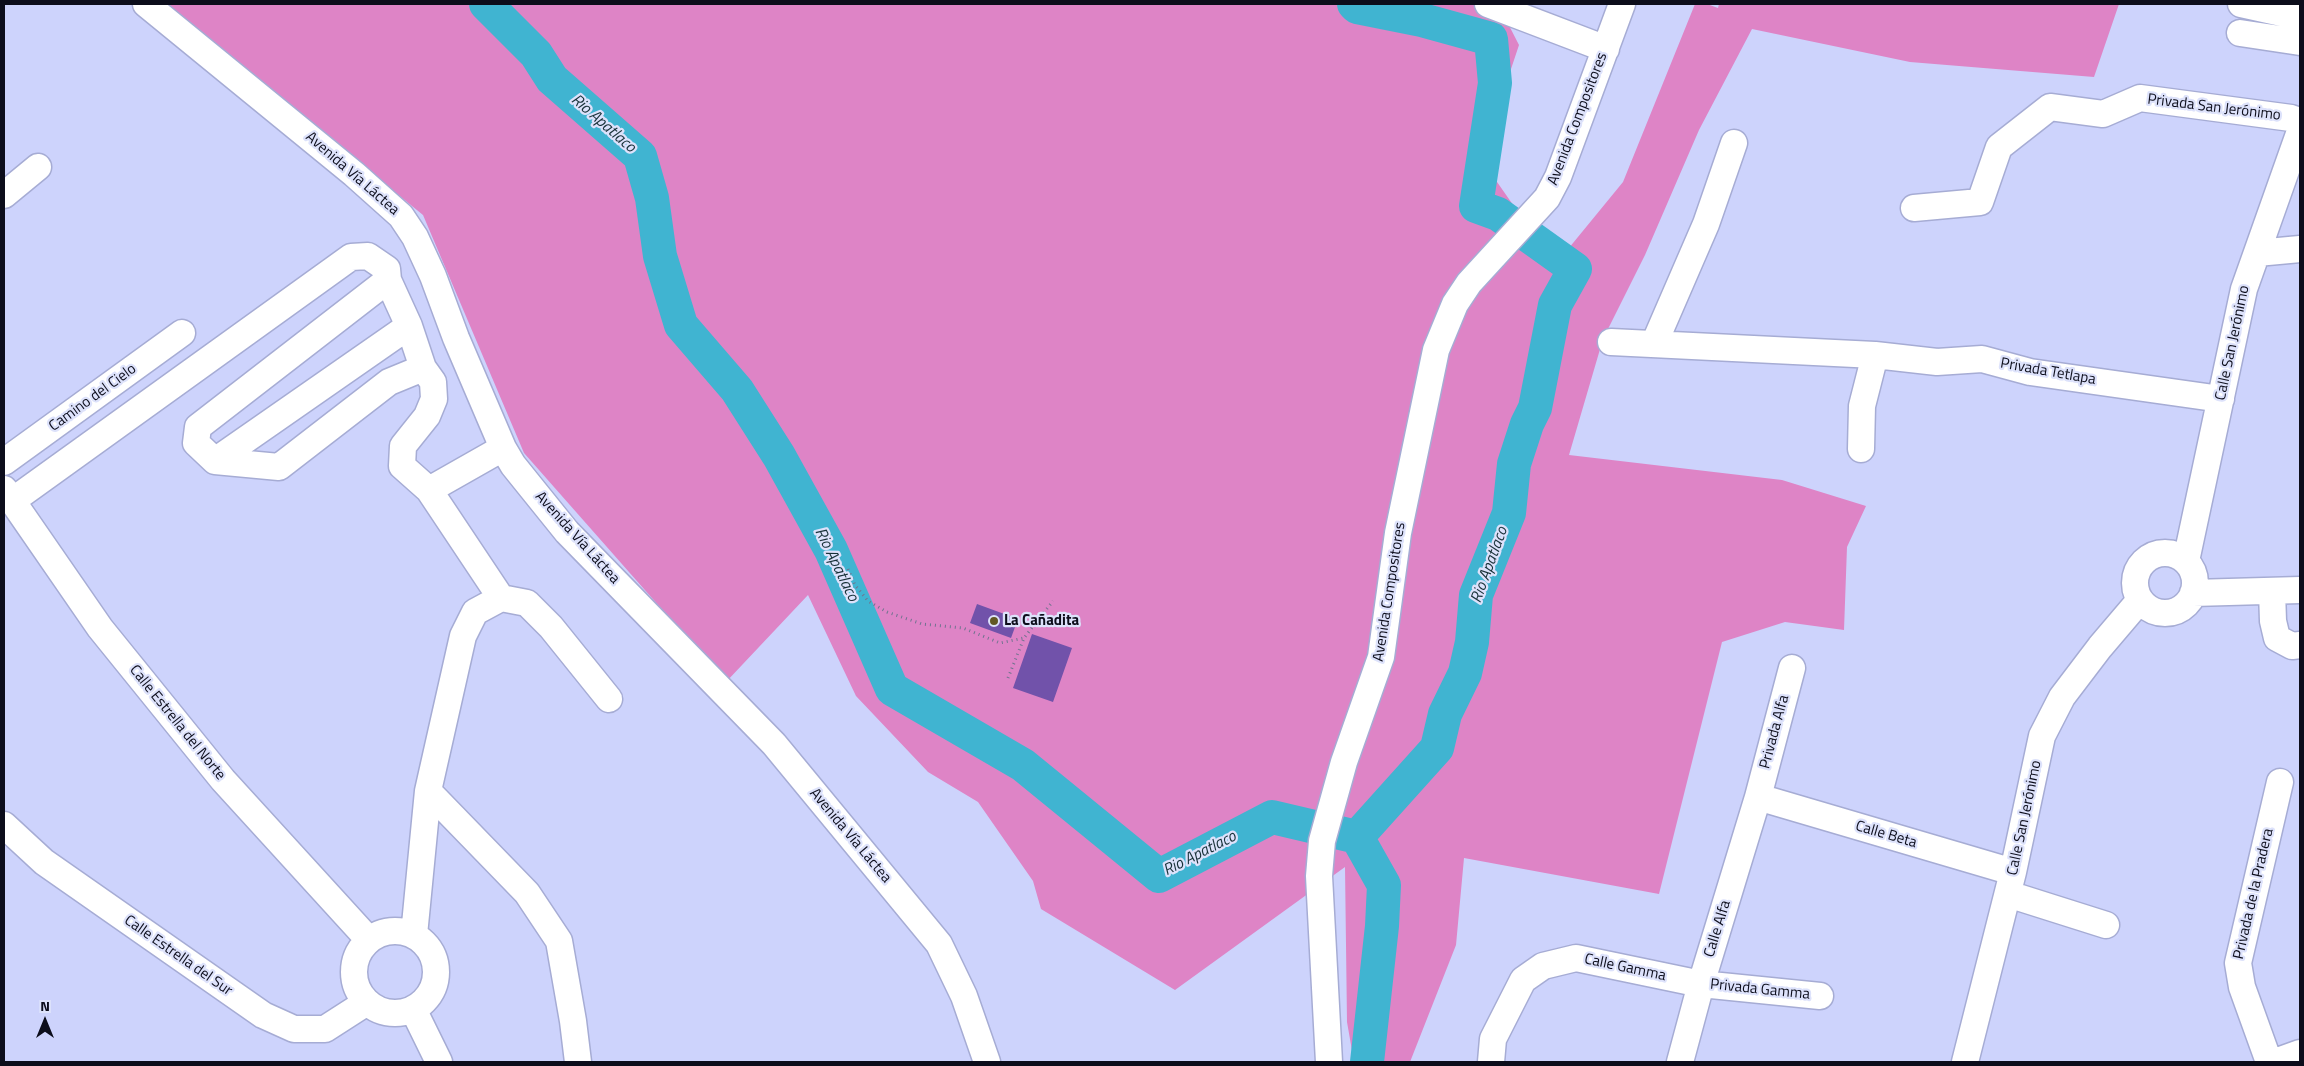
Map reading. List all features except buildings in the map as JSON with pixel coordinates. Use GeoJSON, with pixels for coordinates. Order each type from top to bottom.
{"type":"FeatureCollection","features":[{"type":"Feature","properties":{"kind":"street","name":"Avenida Vía Láctea"},"geometry":{"type":"LineString","coordinates":[[146,4],[354,174],[401,216],[415,237],[433,276],[456,338],[503,448],[514,464],[567,532],[774,744],[939,944],[964,996],[987,1062]]}},
{"type":"Feature","properties":{"kind":"street"},"geometry":{"type":"LineString","coordinates":[[1488,4],[1606,49]]}},
{"type":"Feature","properties":{"kind":"street","name":"Avenida Compositores"},"geometry":{"type":"LineString","coordinates":[[1329,1062],[1319,876],[1322,841],[1344,762],[1381,657],[1395,553],[1436,350],[1455,304],[1469,283],[1546,198],[1558,177],[1622,4]]}},
{"type":"Feature","properties":{"kind":"street"},"geometry":{"type":"LineString","coordinates":[[2241,4],[2300,17]]}},
{"type":"Feature","properties":{"kind":"street"},"geometry":{"type":"LineString","coordinates":[[2240,33],[2300,42]]}},
{"type":"Feature","properties":{"kind":"street","name":"Privada San Jerónimo"},"geometry":{"type":"LineString","coordinates":[[1914,208],[1980,202],[1999,147],[2050,107],[2104,114],[2140,98],[2285,117],[2300,121]]}},
{"type":"Feature","properties":{"kind":"street","name":"Calle San Jerónimo"},"geometry":{"type":"LineString","coordinates":[[2186,561],[2244,289],[2300,131]]}},
{"type":"Feature","properties":{"kind":"street"},"geometry":{"type":"LineString","coordinates":[[1654,344],[1706,224],[1734,143]]}},
{"type":"Feature","properties":{"kind":"street"},"geometry":{"type":"LineString","coordinates":[[4,195],[38,167]]}},
{"type":"Feature","properties":{"kind":"street"},"geometry":{"type":"LineString","coordinates":[[2257,252],[2300,249]]}},
{"type":"Feature","properties":{"kind":"street"},"geometry":{"type":"LineString","coordinates":[[8,495],[351,257],[368,256],[387,269],[388,280],[408,326],[423,368],[433,382],[434,399],[427,416],[403,446],[402,466],[429,490],[501,598]]}},
{"type":"Feature","properties":{"kind":"street"},"geometry":{"type":"LineString","coordinates":[[388,280],[198,427],[196,443],[215,461],[279,467],[389,382],[423,368]]}},
{"type":"Feature","properties":{"kind":"street"},"geometry":{"type":"LineString","coordinates":[[215,461],[408,326]]}},
{"type":"Feature","properties":{"kind":"street","name":"Camino del Cielo"},"geometry":{"type":"LineString","coordinates":[[4,462],[182,333]]}},
{"type":"Feature","properties":{"kind":"street","name":"Privada Tetlapa"},"geometry":{"type":"LineString","coordinates":[[1611,342],[1875,355],[1937,362],[1982,359],[2030,372],[2222,399]]}},
{"type":"Feature","properties":{"kind":"street"},"geometry":{"type":"LineString","coordinates":[[1861,449],[1862,406],[1875,355]]}},
{"type":"Feature","properties":{"kind":"street"},"geometry":{"type":"LineString","coordinates":[[429,490],[503,448]]}},
{"type":"Feature","properties":{"kind":"street","name":"Calle Estrella del Norte"},"geometry":{"type":"LineString","coordinates":[[8,495],[100,628],[217,773],[369,940]]}},
{"type":"Feature","properties":{"kind":"street"},"geometry":{"type":"LineString","coordinates":[[2158,553],[2173,554],[2186,561],[2194,576],[2194,593],[2180,609],[2169,613],[2158,612],[2148,608],[2140,600],[2135,587],[2136,572],[2145,560],[2158,553]]}},
{"type":"Feature","properties":{"kind":"street"},"geometry":{"type":"LineString","coordinates":[[2194,593],[2300,590]]}},
{"type":"Feature","properties":{"kind":"street"},"geometry":{"type":"LineString","coordinates":[[2272,591],[2273,621],[2277,638],[2292,646],[2300,645]]}},
{"type":"Feature","properties":{"kind":"street"},"geometry":{"type":"LineString","coordinates":[[414,935],[428,790],[463,636],[475,612],[501,598],[527,603],[551,627],[609,699]]}},
{"type":"Feature","properties":{"kind":"street","name":"Calle San Jerónimo"},"geometry":{"type":"LineString","coordinates":[[1965,1062],[2010,883],[2042,736],[2062,697],[2100,647],[2140,600]]}},
{"type":"Feature","properties":{"kind":"street","name":"Privada Alfa"},"geometry":{"type":"LineString","coordinates":[[1758,797],[1792,668]]}},
{"type":"Feature","properties":{"kind":"street","name":"Privada de la Pradera"},"geometry":{"type":"LineString","coordinates":[[2269,1062],[2242,987],[2238,963],[2280,782]]}},
{"type":"Feature","properties":{"kind":"street"},"geometry":{"type":"LineString","coordinates":[[428,790],[527,893],[559,941],[578,1062]]}},
{"type":"Feature","properties":{"kind":"street","name":"Calle Beta"},"geometry":{"type":"LineString","coordinates":[[1758,797],[2010,883],[2106,924]]}},
{"type":"Feature","properties":{"kind":"street","name":"Calle Alfa"},"geometry":{"type":"LineString","coordinates":[[1680,1062],[1701,984],[1758,797]]}},
{"type":"Feature","properties":{"kind":"street","name":"Calle Estrella del Sur"},"geometry":{"type":"LineString","coordinates":[[4,825],[44,862],[264,1015],[294,1028],[325,1030],[367,1002]]}},
{"type":"Feature","properties":{"kind":"street"},"geometry":{"type":"LineString","coordinates":[[391,931],[414,935],[432,953],[436,966],[436,978],[432,991],[424,1001],[413,1009],[402,1012],[389,1012],[377,1009],[367,1002],[358,991],[354,978],[355,964],[360,950],[369,940],[379,934],[391,931]]}},
{"type":"Feature","properties":{"kind":"street","name":"Calle Gamma"},"geometry":{"type":"LineString","coordinates":[[1491,1062],[1493,1039],[1523,980],[1543,966],[1576,958],[1701,984]]}},
{"type":"Feature","properties":{"kind":"street","name":"Privada Gamma"},"geometry":{"type":"LineString","coordinates":[[1701,984],[1820,996]]}},
{"type":"Feature","properties":{"kind":"street"},"geometry":{"type":"LineString","coordinates":[[413,1009],[439,1062]]}},
{"type":"Feature","properties":{"kind":"street"},"geometry":{"type":"LineString","coordinates":[[2276,1062],[2300,1053]]}},
{"type":"Feature","properties":{"kind":"path"},"geometry":{"type":"LineString","coordinates":[[848,569],[855,585],[868,601],[886,612],[922,624],[963,628],[1000,643],[1024,638]]}},
{"type":"Feature","properties":{"kind":"path"},"geometry":{"type":"LineString","coordinates":[[1008,678],[1024,638],[1053,601]]}},
{"type":"Feature","properties":{"kind":"shaded area"},"geometry":{"type":"Polygon","coordinates":[[[164,4],[1451,4],[1499,6],[1519,45],[1481,159],[1555,265],[1623,182],[1695,4],[1707,4],[1718,8],[1719,4],[2119,4],[2094,77],[1910,62],[1752,29],[1699,130],[1645,255],[1603,339],[1569,455],[1782,480],[1866,506],[1847,547],[1844,630],[1785,622],[1722,642],[1659,894],[1464,858],[1456,945],[1410,1062],[1354,1062],[1347,1022],[1345,867],[1175,990],[1041,909],[1033,881],[978,802],[928,772],[856,696],[808,595],[726,682],[524,453],[423,215],[164,4]]]}},
{"type":"Feature","properties":{"kind":"waterway","name":"Rio Apatlaco"},"geometry":{"type":"LineString","coordinates":[[486,4],[536,54],[552,79],[640,156],[652,198],[660,256],[681,325],[737,390],[779,456],[831,550],[892,689],[1023,765],[1159,876],[1272,817],[1357,837],[1384,885],[1382,926],[1367,1062]]}},
{"type":"Feature","properties":{"kind":"waterway","name":"Rio Apatlaco"},"geometry":{"type":"LineString","coordinates":[[1354,4],[1357,7],[1422,20],[1491,39],[1495,83],[1476,206],[1498,214],[1575,269],[1555,305],[1535,408],[1527,424],[1514,464],[1509,513],[1476,595],[1472,642],[1465,673],[1445,714],[1437,748],[1357,837]]}},
{"type":"Feature","properties":{"kind":"place","name":"La Cañadita"},"geometry":{"type":"Point","coordinates":[994,621]}}]}
